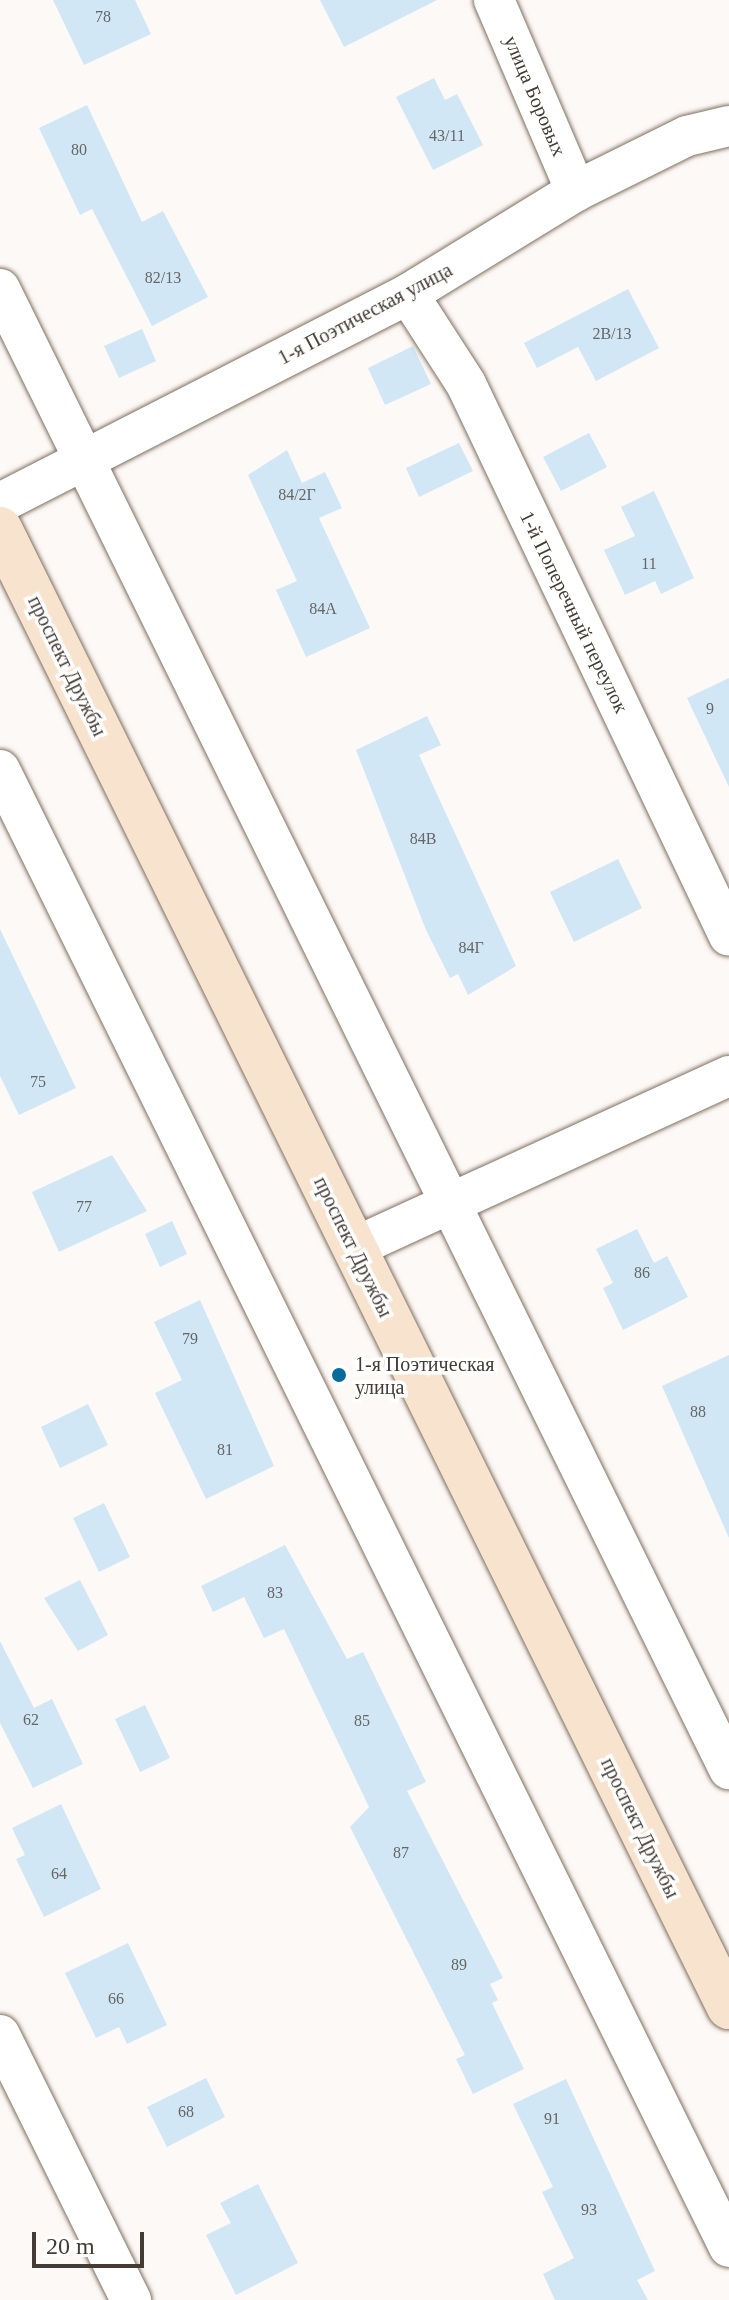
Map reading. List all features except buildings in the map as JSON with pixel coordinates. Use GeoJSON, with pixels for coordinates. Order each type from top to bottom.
{"type":"FeatureCollection","features":[{"type":"Feature","properties":{"kind":"main road","name":"проспект Дружбы"},"geometry":{"type":"LineString","coordinates":[[0,529],[729,2007]]}},
{"type":"Feature","properties":{"kind":"street","name":"улица Боровых"},"geometry":{"type":"LineString","coordinates":[[494,0],[576,191]]}},
{"type":"Feature","properties":{"kind":"street","name":"1-я Поэтическая улица"},"geometry":{"type":"LineString","coordinates":[[0,503],[408,294],[576,191],[687,136],[729,126]]}},
{"type":"Feature","properties":{"kind":"street"},"geometry":{"type":"LineString","coordinates":[[0,289],[729,1769]]}},
{"type":"Feature","properties":{"kind":"street","name":"1-й Поперечный переулок"},"geometry":{"type":"LineString","coordinates":[[408,294],[466,384],[729,936]]}},
{"type":"Feature","properties":{"kind":"street"},"geometry":{"type":"LineString","coordinates":[[0,770],[729,2247]]}},
{"type":"Feature","properties":{"kind":"street"},"geometry":{"type":"LineString","coordinates":[[353,1248],[729,1076]]}},
{"type":"Feature","properties":{"kind":"street"},"geometry":{"type":"LineString","coordinates":[[0,2035],[131,2300]]}},
{"type":"Feature","properties":{"kind":"place","name":"1-я Поэтическая улица"},"geometry":{"type":"Point","coordinates":[339,1375]}}]}
